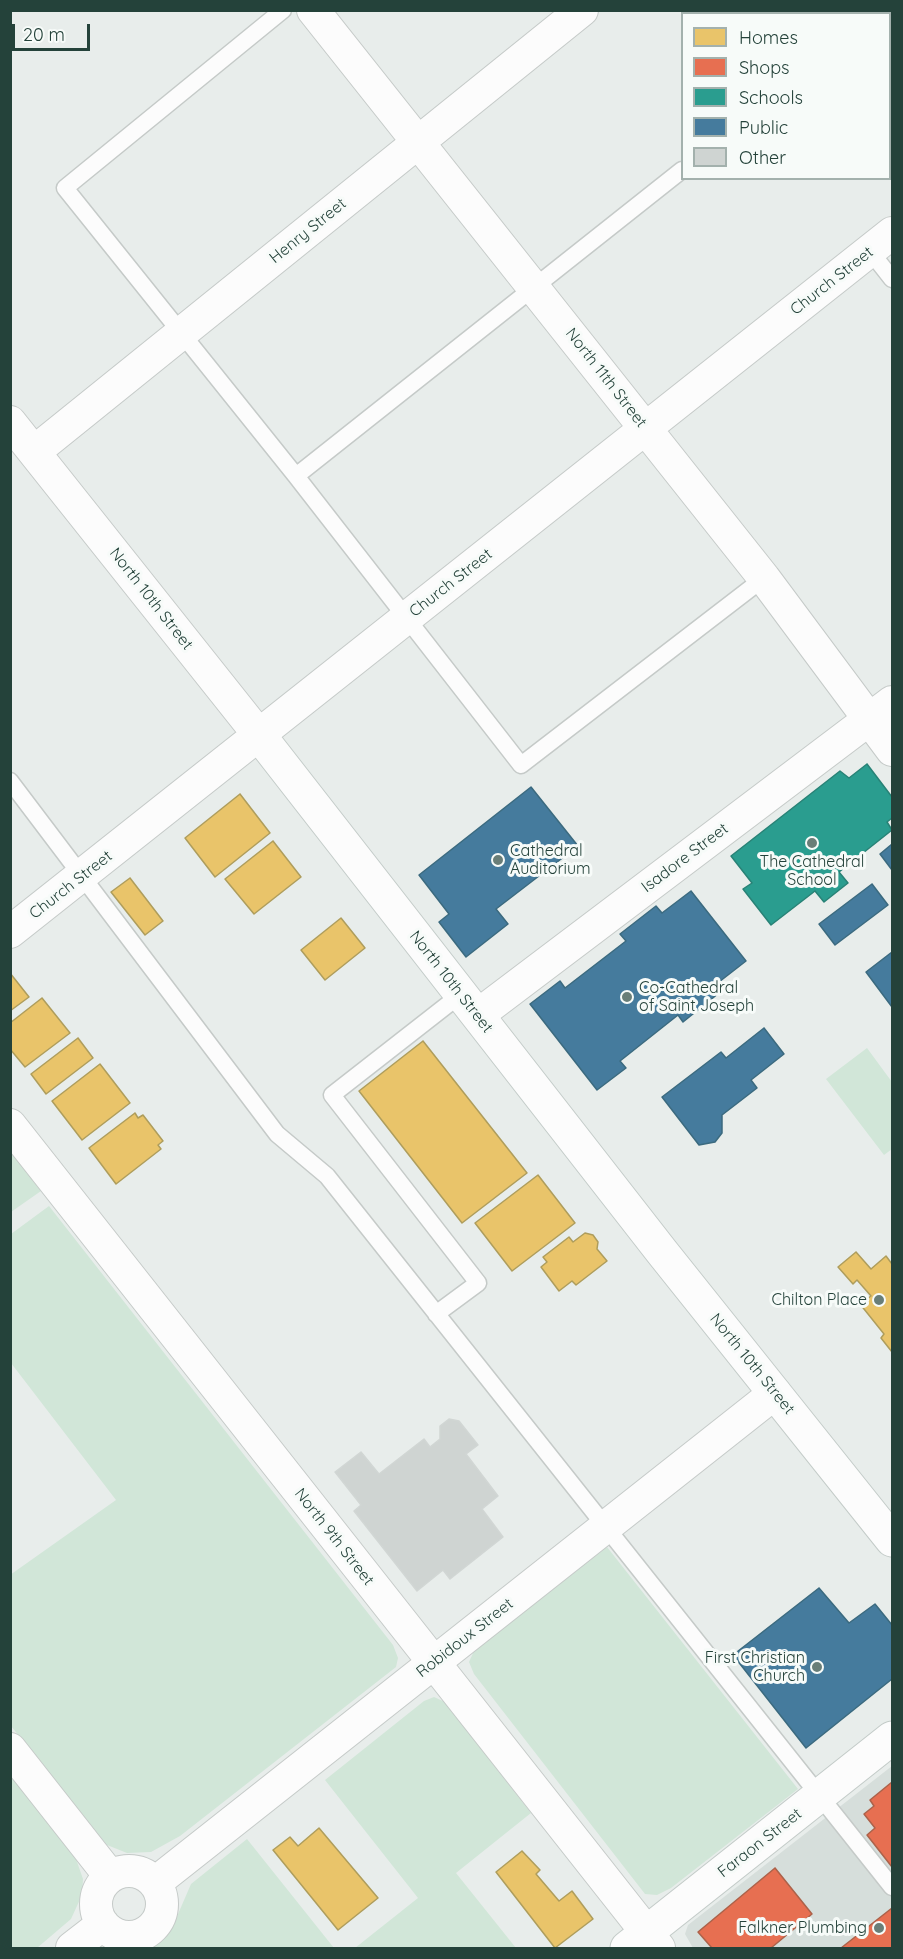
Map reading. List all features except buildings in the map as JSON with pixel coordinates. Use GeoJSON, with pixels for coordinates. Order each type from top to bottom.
{"type":"FeatureCollection","features":[{"type":"Feature","properties":{"kind":"street","name":"North 11th Street"},"geometry":{"type":"LineString","coordinates":[[313,10],[764,578],[880,710],[892,750]]}},
{"type":"Feature","properties":{"kind":"street","name":"Henry Street"},"geometry":{"type":"LineString","coordinates":[[34,452],[582,10]]}},
{"type":"Feature","properties":{"kind":"street","name":"Church Street"},"geometry":{"type":"LineString","coordinates":[[10,932],[881,242]]}},
{"type":"Feature","properties":{"kind":"street","name":"North 10th Street"},"geometry":{"type":"LineString","coordinates":[[10,422],[892,1540]]}},
{"type":"Feature","properties":{"kind":"street","name":"Isadore Street"},"geometry":{"type":"LineString","coordinates":[[469,1005],[880,710]]}},
{"type":"Feature","properties":{"kind":"street","name":"North 9th Street"},"geometry":{"type":"LineString","coordinates":[[10,1125],[434,1663],[644,1943]]}},
{"type":"Feature","properties":{"kind":"street","name":"Robidoux Street"},"geometry":{"type":"LineString","coordinates":[[155,1883],[775,1393]]}},
{"type":"Feature","properties":{"kind":"street","name":"Faraon Street"},"geometry":{"type":"LineString","coordinates":[[644,1943],[818,1796],[892,1738]]}},
{"type":"Feature","properties":{"kind":"street"},"geometry":{"type":"LineString","coordinates":[[10,1749],[110,1876]]}},
{"type":"Feature","properties":{"kind":"street"},"geometry":{"type":"LineString","coordinates":[[137,1870],[155,1883],[164,1903],[159,1920],[154,1926],[136,1937],[126,1938],[118,1936],[103,1924],[98,1914],[96,1899],[110,1876],[119,1871],[137,1870]]}},
{"type":"Feature","properties":{"kind":"street"},"geometry":{"type":"LineString","coordinates":[[72,1948],[103,1924]]}},
{"type":"Feature","properties":{"kind":"lane"},"geometry":{"type":"LineString","coordinates":[[282,10],[65,188],[296,476],[521,765],[764,578]]}},
{"type":"Feature","properties":{"kind":"lane"},"geometry":{"type":"LineString","coordinates":[[296,476],[681,171]]}},
{"type":"Feature","properties":{"kind":"lane"},"geometry":{"type":"LineString","coordinates":[[881,242],[892,279]]}},
{"type":"Feature","properties":{"kind":"lane"},"geometry":{"type":"LineString","coordinates":[[10,781],[277,1134],[327,1176],[892,1887]]}},
{"type":"Feature","properties":{"kind":"lane"},"geometry":{"type":"LineString","coordinates":[[436,1314],[478,1283],[332,1095],[469,1005]]}},
{"type":"Feature","properties":{"kind":"shaded area"},"geometry":{"type":"Polygon","coordinates":[[[892,1766],[892,1948],[693,1948],[685,1934],[688,1925],[892,1766]]]}},
{"type":"Feature","properties":{"kind":"green space"},"geometry":{"type":"Polygon","coordinates":[[[867,1048],[892,1082],[892,1149],[884,1155],[826,1079],[867,1048]]]}},
{"type":"Feature","properties":{"kind":"green space"},"geometry":{"type":"Polygon","coordinates":[[[11,1152],[41,1191],[10,1212],[11,1152]]]}},
{"type":"Feature","properties":{"kind":"green space"},"geometry":{"type":"Polygon","coordinates":[[[49,1206],[393,1645],[398,1658],[396,1667],[180,1836],[151,1852],[127,1853],[107,1845],[11,1726],[10,1575],[116,1500],[11,1363],[11,1234],[49,1206]]]}},
{"type":"Feature","properties":{"kind":"green space"},"geometry":{"type":"Polygon","coordinates":[[[607,1547],[798,1789],[671,1888],[657,1895],[645,1894],[474,1674],[469,1662],[474,1651],[607,1547]]]}},
{"type":"Feature","properties":{"kind":"green space"},"geometry":{"type":"Polygon","coordinates":[[[434,1697],[445,1702],[531,1813],[456,1873],[516,1948],[355,1948],[418,1898],[325,1780],[424,1701],[434,1697]]]}},
{"type":"Feature","properties":{"kind":"green space"},"geometry":{"type":"Polygon","coordinates":[[[10,1772],[75,1856],[83,1879],[82,1895],[71,1919],[37,1948],[11,1948],[10,1772]]]}},
{"type":"Feature","properties":{"kind":"green space"},"geometry":{"type":"Polygon","coordinates":[[[247,1839],[334,1948],[139,1948],[151,1946],[172,1928],[191,1884],[247,1839]]]}},
{"type":"Feature","properties":{"kind":"place","name":"The Cathedral School"},"geometry":{"type":"Point","coordinates":[812,843]}},
{"type":"Feature","properties":{"kind":"place","name":"Cathedral Auditorium"},"geometry":{"type":"Point","coordinates":[498,860]}},
{"type":"Feature","properties":{"kind":"place","name":"Co-Cathedral of Saint Joseph"},"geometry":{"type":"Point","coordinates":[627,997]}},
{"type":"Feature","properties":{"kind":"place","name":"Chilton Place"},"geometry":{"type":"Point","coordinates":[879,1300]}},
{"type":"Feature","properties":{"kind":"place","name":"First Christian Church"},"geometry":{"type":"Point","coordinates":[817,1667]}},
{"type":"Feature","properties":{"kind":"place","name":"Falkner Plumbing"},"geometry":{"type":"Point","coordinates":[879,1928]}}]}
